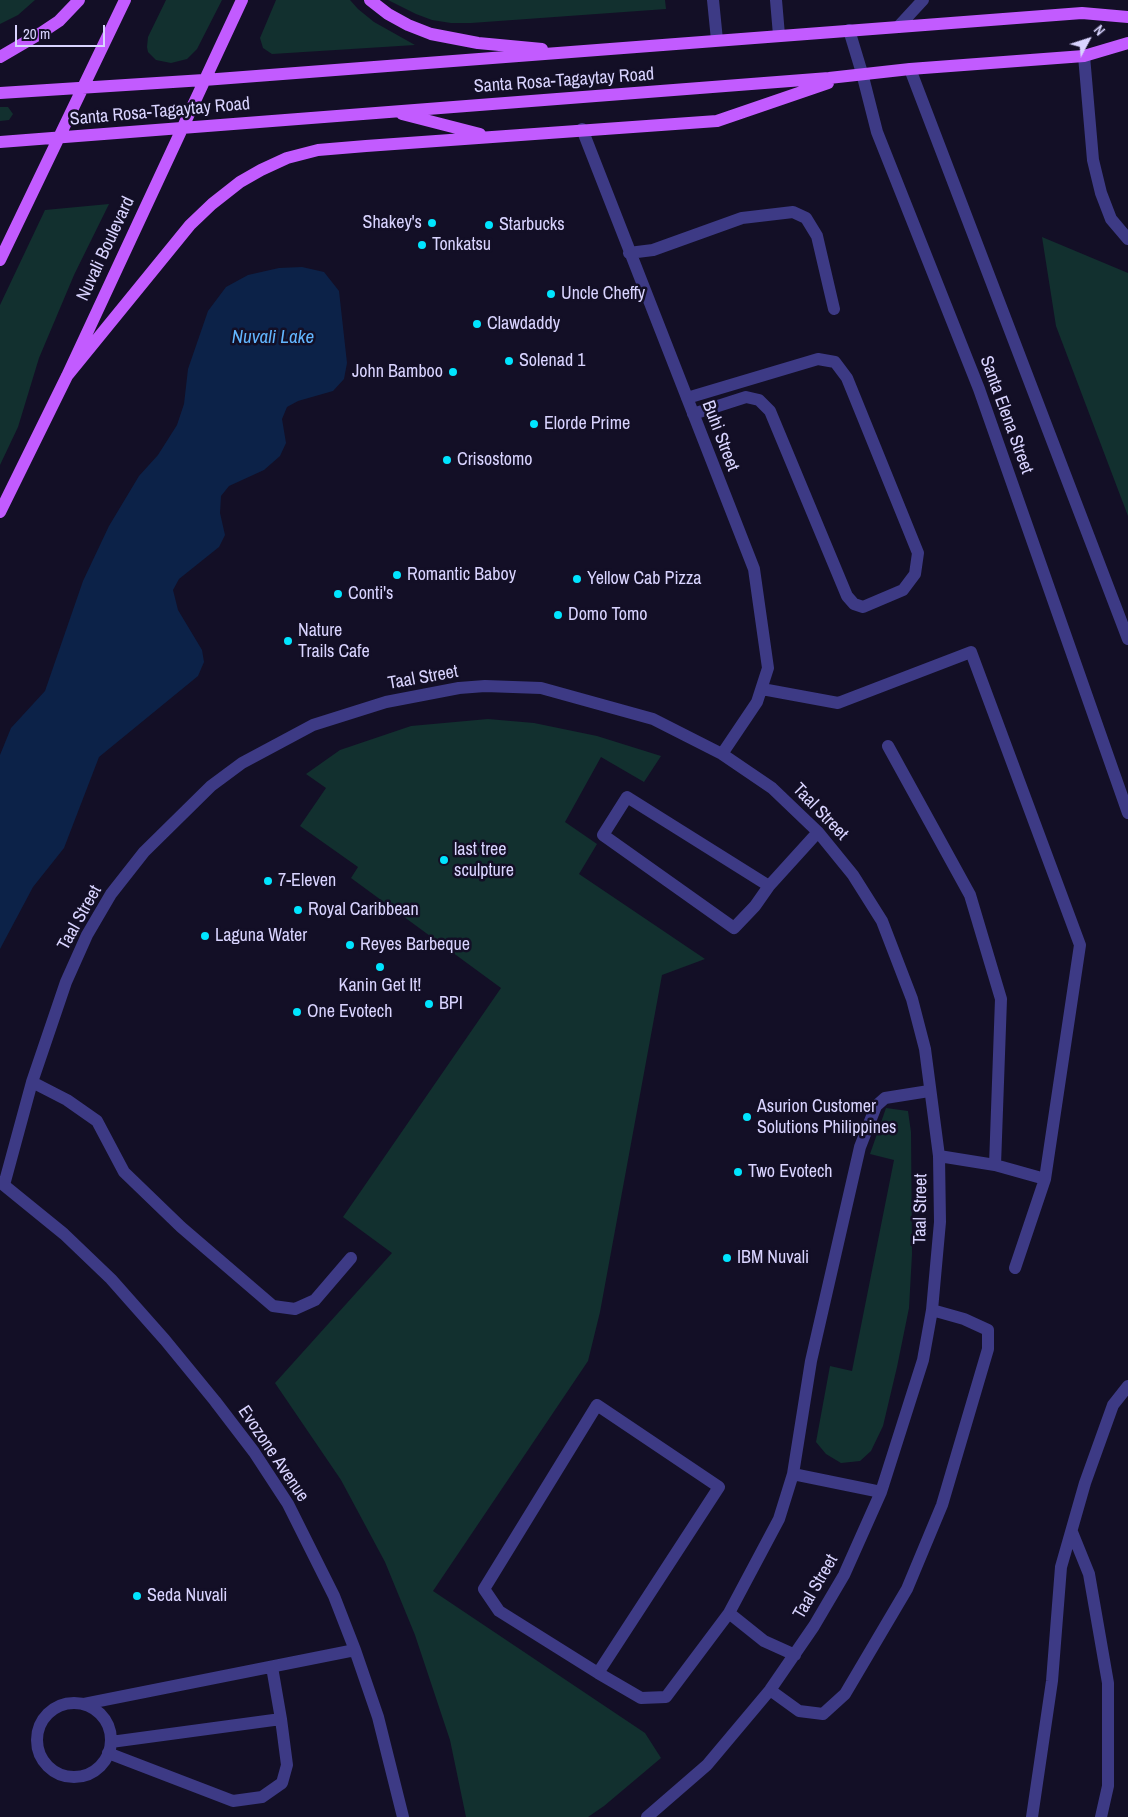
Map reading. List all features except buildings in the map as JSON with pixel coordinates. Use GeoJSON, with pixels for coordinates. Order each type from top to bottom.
{"type":"FeatureCollection","features":[{"type":"Feature","properties":{"kind":"main road"},"geometry":{"type":"LineString","coordinates":[[0,57],[42,33],[73,8],[79,0]]}},
{"type":"Feature","properties":{"kind":"main road"},"geometry":{"type":"LineString","coordinates":[[0,260],[125,0]]}},
{"type":"Feature","properties":{"kind":"main road","name":"Nuvali Boulevard"},"geometry":{"type":"LineString","coordinates":[[0,512],[66,376],[242,0]]}},
{"type":"Feature","properties":{"kind":"main road"},"geometry":{"type":"LineString","coordinates":[[370,0],[388,14],[408,25],[431,34],[478,43],[580,52]]}},
{"type":"Feature","properties":{"kind":"main road","name":"Santa Rosa-Tagaytay Road"},"geometry":{"type":"LineString","coordinates":[[0,93],[204,80],[1082,13],[1128,17]]}},
{"type":"Feature","properties":{"kind":"main road","name":"Santa Rosa-Tagaytay Road"},"geometry":{"type":"LineString","coordinates":[[0,142],[829,78],[910,69],[1084,56],[1128,43]]}},
{"type":"Feature","properties":{"kind":"main road"},"geometry":{"type":"LineString","coordinates":[[66,376],[190,226],[212,204],[240,182],[286,158],[318,150],[717,120],[858,74]]}},
{"type":"Feature","properties":{"kind":"main road"},"geometry":{"type":"LineString","coordinates":[[393,112],[490,136]]}},
{"type":"Feature","properties":{"kind":"street"},"geometry":{"type":"LineString","coordinates":[[713,0],[717,40]]}},
{"type":"Feature","properties":{"kind":"street"},"geometry":{"type":"LineString","coordinates":[[776,0],[779,35]]}},
{"type":"Feature","properties":{"kind":"street"},"geometry":{"type":"LineString","coordinates":[[898,27],[923,0]]}},
{"type":"Feature","properties":{"kind":"street","name":"Santa Elena Street"},"geometry":{"type":"LineString","coordinates":[[849,30],[858,74],[877,132],[979,389],[1128,812]]}},
{"type":"Feature","properties":{"kind":"street"},"geometry":{"type":"LineString","coordinates":[[1084,56],[1095,168],[1101,193],[1111,219],[1128,239]]}},
{"type":"Feature","properties":{"kind":"street","name":"Santa Elena Street"},"geometry":{"type":"LineString","coordinates":[[910,69],[1128,639]]}},
{"type":"Feature","properties":{"kind":"street","name":"Buhi Street"},"geometry":{"type":"LineString","coordinates":[[582,129],[754,569],[768,668],[757,702],[722,754]]}},
{"type":"Feature","properties":{"kind":"street"},"geometry":{"type":"LineString","coordinates":[[629,253],[653,250],[742,218],[793,212],[806,218],[817,236],[834,309]]}},
{"type":"Feature","properties":{"kind":"street"},"geometry":{"type":"LineString","coordinates":[[687,398],[818,359],[835,362],[846,378],[918,553],[915,574],[902,590],[864,607],[854,604],[847,596],[770,411],[759,400],[746,397],[693,414]]}},
{"type":"Feature","properties":{"kind":"street"},"geometry":{"type":"LineString","coordinates":[[762,689],[838,703],[971,652],[1080,945],[1045,1179],[1016,1268]]}},
{"type":"Feature","properties":{"kind":"street","name":"Taal Street"},"geometry":{"type":"LineString","coordinates":[[2,1183],[32,1082],[66,982],[80,950],[111,894],[144,852],[211,786],[242,763],[313,725],[386,702],[459,688],[485,686],[541,688],[653,719],[722,754],[772,788],[818,832],[853,875],[882,921],[912,999],[925,1049],[939,1156],[940,1222],[932,1310],[923,1360],[882,1492],[844,1575],[795,1655],[770,1690],[707,1765],[647,1817]]}},
{"type":"Feature","properties":{"kind":"street"},"geometry":{"type":"LineString","coordinates":[[888,746],[970,895],[1001,1000],[995,1165]]}},
{"type":"Feature","properties":{"kind":"street"},"geometry":{"type":"LineString","coordinates":[[769,886],[627,797],[603,835],[734,928],[818,832]]}},
{"type":"Feature","properties":{"kind":"street"},"geometry":{"type":"LineString","coordinates":[[32,1082],[67,1100],[97,1121],[124,1172],[181,1227],[273,1306],[296,1309],[315,1300],[351,1258]]}},
{"type":"Feature","properties":{"kind":"street"},"geometry":{"type":"LineString","coordinates":[[598,1674],[720,1487],[597,1405],[484,1588],[499,1611],[598,1674],[641,1698],[666,1697],[729,1614],[779,1519],[794,1474],[811,1361],[860,1147],[876,1106],[885,1098],[929,1091]]}},
{"type":"Feature","properties":{"kind":"street"},"geometry":{"type":"LineString","coordinates":[[939,1156],[995,1165],[1045,1179]]}},
{"type":"Feature","properties":{"kind":"street","name":"Evozone Avenue"},"geometry":{"type":"LineString","coordinates":[[2,1183],[64,1234],[111,1279],[165,1340],[254,1452],[288,1504],[334,1596],[355,1650],[378,1716],[403,1817]]}},
{"type":"Feature","properties":{"kind":"street"},"geometry":{"type":"LineString","coordinates":[[770,1690],[799,1712],[823,1714],[844,1694],[907,1589],[942,1505],[988,1349],[988,1330],[964,1319],[932,1310]]}},
{"type":"Feature","properties":{"kind":"street"},"geometry":{"type":"LineString","coordinates":[[1032,1817],[1052,1681],[1061,1567],[1085,1483],[1113,1406],[1128,1386]]}},
{"type":"Feature","properties":{"kind":"street"},"geometry":{"type":"LineString","coordinates":[[794,1474],[882,1492]]}},
{"type":"Feature","properties":{"kind":"street"},"geometry":{"type":"LineString","coordinates":[[1072,1532],[1089,1574],[1108,1683],[1108,1786],[1101,1817]]}},
{"type":"Feature","properties":{"kind":"street"},"geometry":{"type":"LineString","coordinates":[[729,1614],[764,1640],[795,1655]]}},
{"type":"Feature","properties":{"kind":"street"},"geometry":{"type":"LineString","coordinates":[[84,1704],[95,1709],[104,1718],[110,1730],[110,1747],[102,1763],[93,1771],[82,1776],[58,1773],[48,1766],[41,1756],[38,1732],[42,1721],[60,1705],[84,1704],[355,1650]]}},
{"type":"Feature","properties":{"kind":"street"},"geometry":{"type":"LineString","coordinates":[[110,1747],[233,1801],[262,1798],[282,1783],[286,1765],[281,1719],[272,1667]]}},
{"type":"Feature","properties":{"kind":"street"},"geometry":{"type":"LineString","coordinates":[[110,1747],[281,1719]]}},
{"type":"Feature","properties":{"kind":"green space"},"geometry":{"type":"Polygon","coordinates":[[[0,0],[35,0],[18,15],[0,24],[0,0]]]}},
{"type":"Feature","properties":{"kind":"green space"},"geometry":{"type":"Polygon","coordinates":[[[166,0],[222,0],[197,49],[187,59],[171,63],[156,60],[148,52],[147,47],[148,37],[166,0]]]}},
{"type":"Feature","properties":{"kind":"green space"},"geometry":{"type":"Polygon","coordinates":[[[276,0],[350,0],[374,22],[415,45],[272,54],[263,48],[260,38],[276,0]]]}},
{"type":"Feature","properties":{"kind":"green space"},"geometry":{"type":"Polygon","coordinates":[[[388,0],[665,0],[666,9],[451,23],[432,20],[388,0]]]}},
{"type":"Feature","properties":{"kind":"green space"},"geometry":{"type":"Polygon","coordinates":[[[0,107],[8,107],[13,114],[9,120],[0,121],[0,107]]]}},
{"type":"Feature","properties":{"kind":"green space"},"geometry":{"type":"Polygon","coordinates":[[[109,204],[74,275],[39,358],[18,427],[0,465],[0,305],[45,210],[109,204]]]}},
{"type":"Feature","properties":{"kind":"green space"},"geometry":{"type":"Polygon","coordinates":[[[1042,237],[1128,273],[1128,516],[1056,326],[1042,237]]]}},
{"type":"Feature","properties":{"kind":"green space"},"geometry":{"type":"Polygon","coordinates":[[[488,719],[534,723],[597,736],[661,756],[644,782],[601,757],[565,822],[597,844],[579,874],[705,959],[662,975],[600,1312],[588,1361],[433,1591],[645,1733],[661,1758],[604,1806],[588,1817],[466,1817],[450,1740],[415,1635],[385,1562],[341,1480],[275,1383],[392,1253],[343,1217],[501,988],[351,878],[358,867],[300,826],[326,788],[306,774],[340,750],[411,726],[488,719]]]}},
{"type":"Feature","properties":{"kind":"green space"},"geometry":{"type":"Polygon","coordinates":[[[886,1108],[908,1111],[911,1132],[912,1254],[909,1308],[883,1426],[871,1451],[860,1461],[841,1463],[826,1454],[816,1442],[830,1366],[852,1371],[894,1160],[870,1154],[886,1108]]]}},
{"type":"Feature","properties":{"kind":"water","name":"Nuvali Lake"},"geometry":{"type":"Polygon","coordinates":[[[302,267],[324,272],[339,291],[347,363],[344,379],[333,391],[298,401],[287,407],[282,419],[286,443],[280,456],[264,470],[229,486],[221,496],[220,513],[225,535],[219,547],[179,579],[173,590],[178,610],[202,650],[204,662],[198,676],[99,757],[64,848],[33,887],[0,949],[0,755],[11,728],[45,691],[83,581],[109,526],[139,476],[158,455],[177,425],[184,404],[188,369],[208,311],[226,287],[248,275],[279,268],[302,267]]]}},
{"type":"Feature","properties":{"kind":"place","name":"Shakey's"},"geometry":{"type":"Point","coordinates":[432,223]}},
{"type":"Feature","properties":{"kind":"place","name":"Starbucks"},"geometry":{"type":"Point","coordinates":[489,225]}},
{"type":"Feature","properties":{"kind":"place","name":"Tonkatsu"},"geometry":{"type":"Point","coordinates":[422,245]}},
{"type":"Feature","properties":{"kind":"place","name":"Uncle Cheffy"},"geometry":{"type":"Point","coordinates":[551,294]}},
{"type":"Feature","properties":{"kind":"place","name":"Clawdaddy"},"geometry":{"type":"Point","coordinates":[477,324]}},
{"type":"Feature","properties":{"kind":"place","name":"Solenad 1"},"geometry":{"type":"Point","coordinates":[509,361]}},
{"type":"Feature","properties":{"kind":"place","name":"John Bamboo"},"geometry":{"type":"Point","coordinates":[453,372]}},
{"type":"Feature","properties":{"kind":"place","name":"Elorde Prime"},"geometry":{"type":"Point","coordinates":[534,424]}},
{"type":"Feature","properties":{"kind":"place","name":"Crisostomo"},"geometry":{"type":"Point","coordinates":[447,460]}},
{"type":"Feature","properties":{"kind":"place","name":"Romantic Baboy"},"geometry":{"type":"Point","coordinates":[397,575]}},
{"type":"Feature","properties":{"kind":"place","name":"Yellow Cab Pizza"},"geometry":{"type":"Point","coordinates":[577,579]}},
{"type":"Feature","properties":{"kind":"place","name":"Conti's"},"geometry":{"type":"Point","coordinates":[338,594]}},
{"type":"Feature","properties":{"kind":"place","name":"Domo Tomo"},"geometry":{"type":"Point","coordinates":[558,615]}},
{"type":"Feature","properties":{"kind":"place","name":"Nature Trails Cafe"},"geometry":{"type":"Point","coordinates":[288,641]}},
{"type":"Feature","properties":{"kind":"place","name":"last tree sculpture"},"geometry":{"type":"Point","coordinates":[444,860]}},
{"type":"Feature","properties":{"kind":"place","name":"7-Eleven"},"geometry":{"type":"Point","coordinates":[268,881]}},
{"type":"Feature","properties":{"kind":"place","name":"Royal Caribbean"},"geometry":{"type":"Point","coordinates":[298,910]}},
{"type":"Feature","properties":{"kind":"place","name":"Laguna Water"},"geometry":{"type":"Point","coordinates":[205,936]}},
{"type":"Feature","properties":{"kind":"place","name":"Reyes Barbeque"},"geometry":{"type":"Point","coordinates":[350,945]}},
{"type":"Feature","properties":{"kind":"place","name":"Kanin Get It!"},"geometry":{"type":"Point","coordinates":[380,967]}},
{"type":"Feature","properties":{"kind":"place","name":"BPI"},"geometry":{"type":"Point","coordinates":[429,1004]}},
{"type":"Feature","properties":{"kind":"place","name":"One Evotech"},"geometry":{"type":"Point","coordinates":[297,1012]}},
{"type":"Feature","properties":{"kind":"place","name":"Asurion Customer Solutions Philippines"},"geometry":{"type":"Point","coordinates":[747,1117]}},
{"type":"Feature","properties":{"kind":"place","name":"Two Evotech"},"geometry":{"type":"Point","coordinates":[738,1172]}},
{"type":"Feature","properties":{"kind":"place","name":"IBM Nuvali"},"geometry":{"type":"Point","coordinates":[727,1258]}},
{"type":"Feature","properties":{"kind":"place","name":"Seda Nuvali"},"geometry":{"type":"Point","coordinates":[137,1596]}}]}
